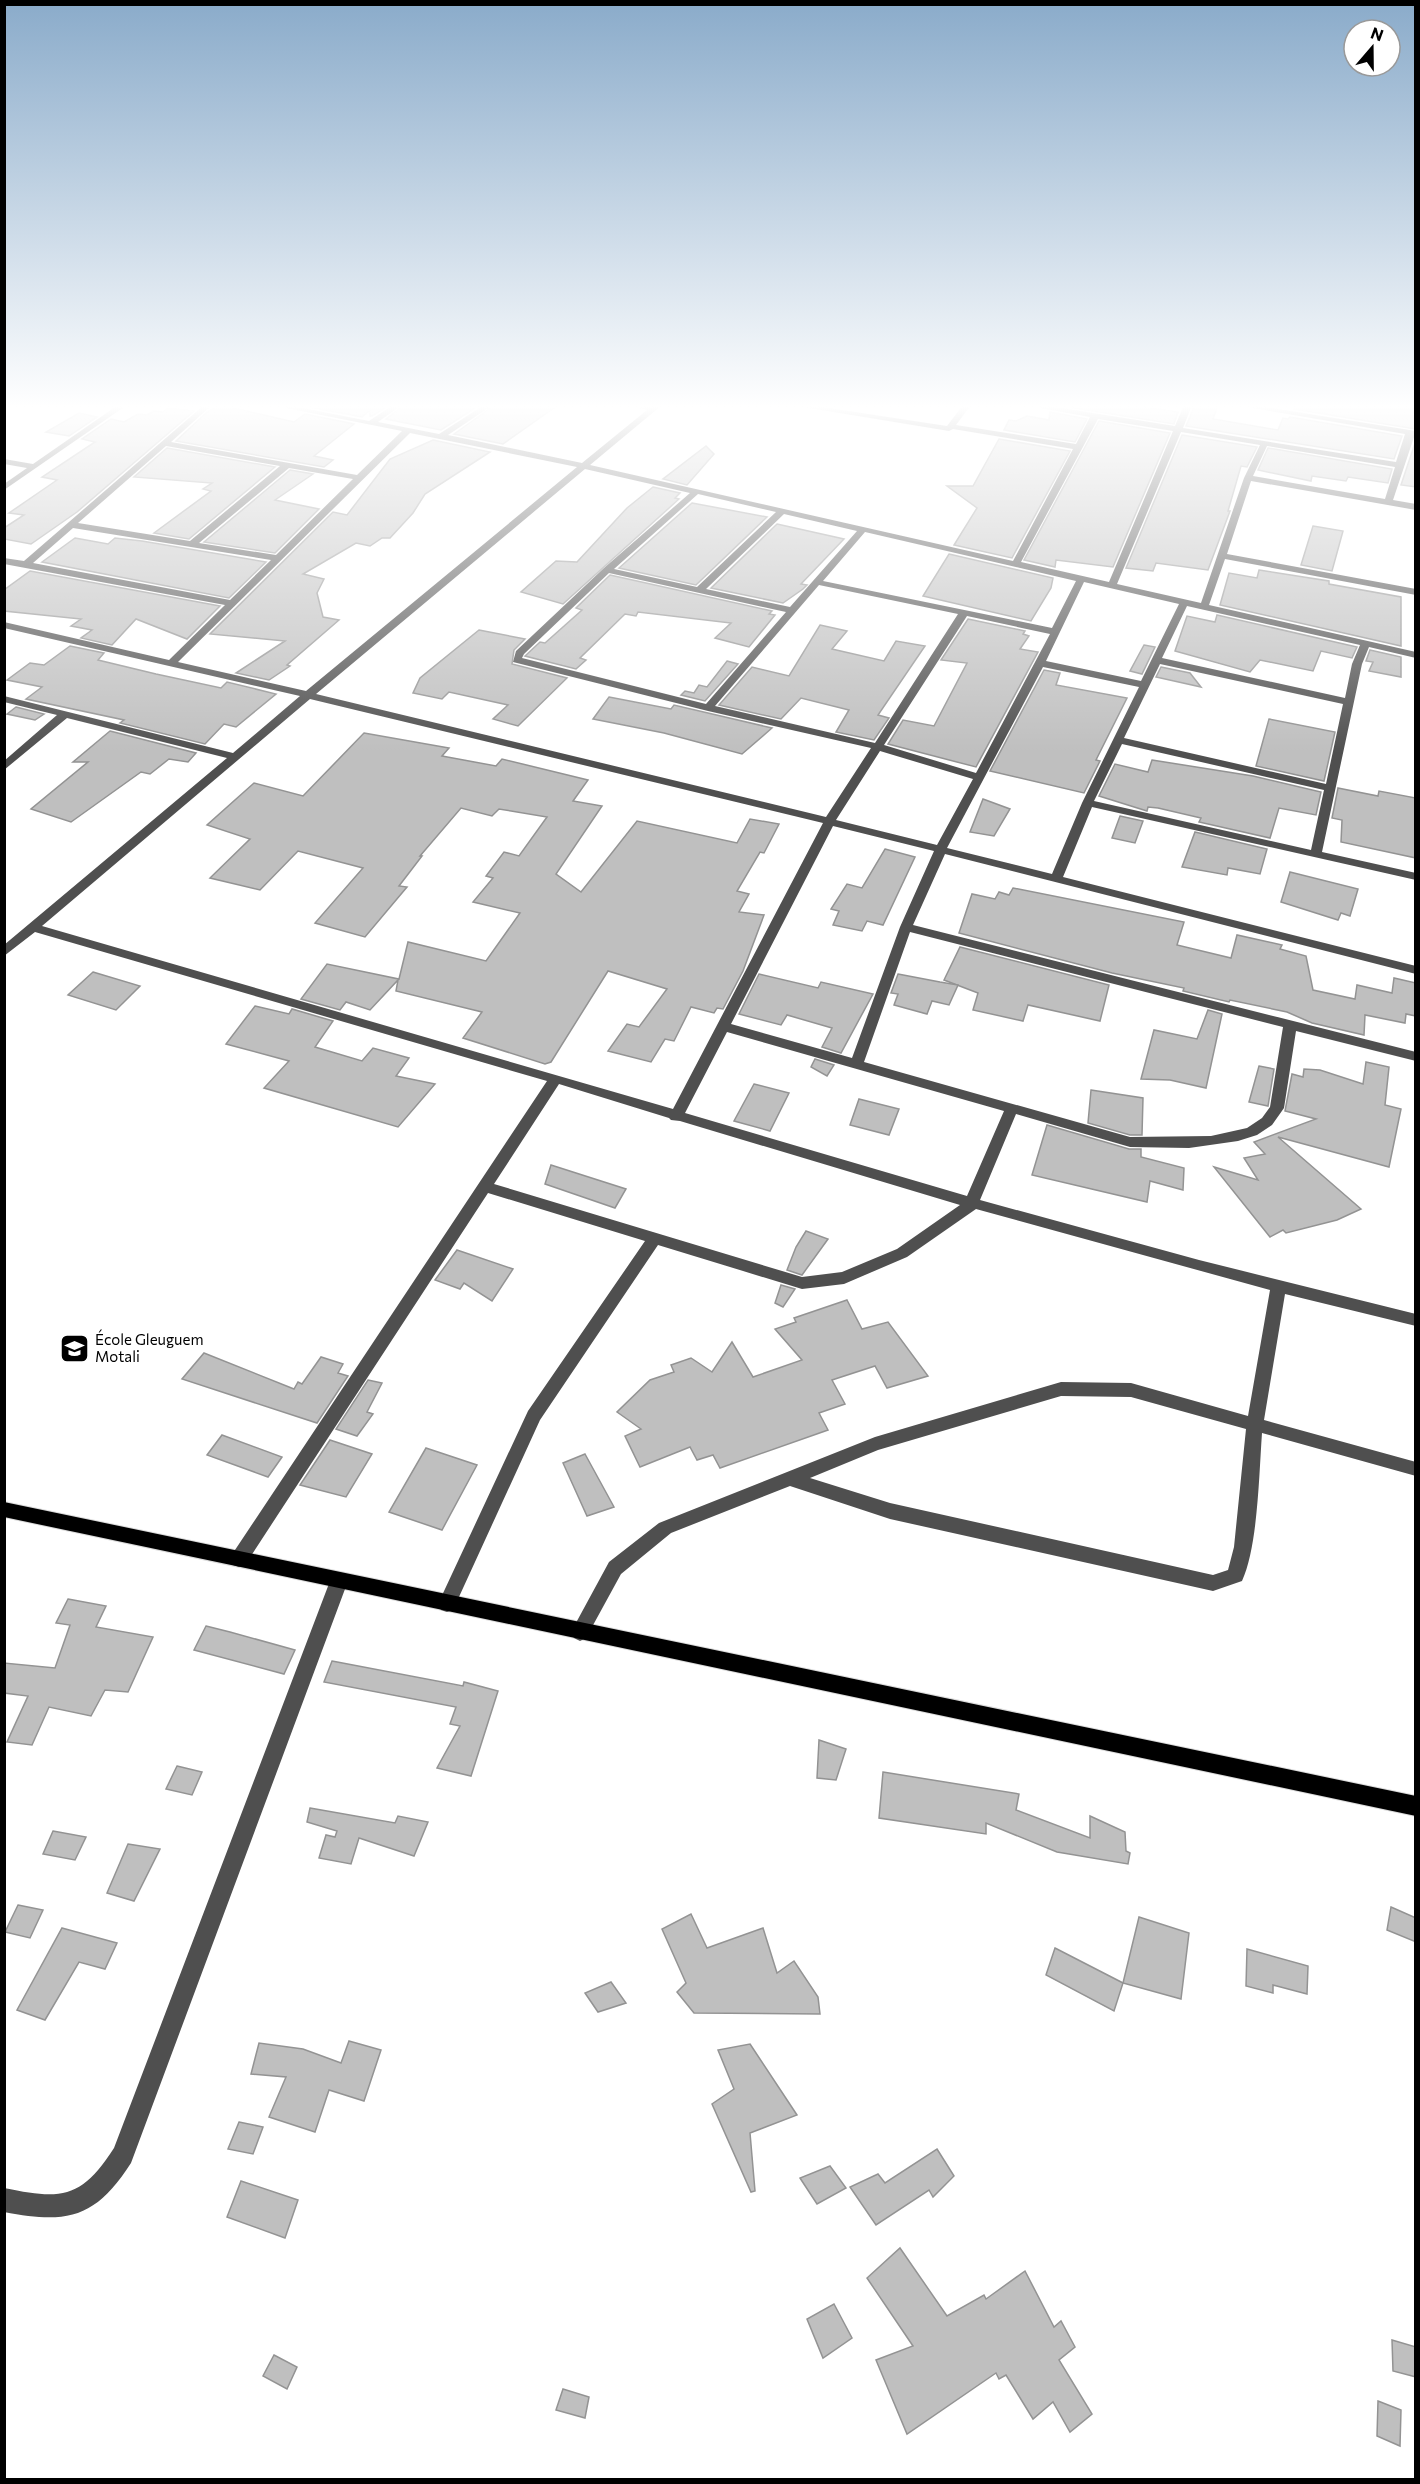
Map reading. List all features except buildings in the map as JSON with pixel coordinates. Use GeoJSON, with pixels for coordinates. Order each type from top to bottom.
{"type":"FeatureCollection","features":[{"type":"Feature","properties":{"kind":"main road"},"geometry":{"type":"LineString","coordinates":[[4,1509],[580,1632],[1416,1806]]}},
{"type":"Feature","properties":{"kind":"street"},"geometry":{"type":"LineString","coordinates":[[26,564],[76,521]]}},
{"type":"Feature","properties":{"kind":"street"},"geometry":{"type":"LineString","coordinates":[[192,544],[220,521]]}},
{"type":"Feature","properties":{"kind":"street"},"geometry":{"type":"LineString","coordinates":[[171,663],[315,521]]}},
{"type":"Feature","properties":{"kind":"street"},"geometry":{"type":"LineString","coordinates":[[4,952],[516,521]]}},
{"type":"Feature","properties":{"kind":"street"},"geometry":{"type":"LineString","coordinates":[[663,521],[607,570],[523,650],[517,660],[708,708],[876,746],[980,778]]}},
{"type":"Feature","properties":{"kind":"street"},"geometry":{"type":"LineString","coordinates":[[699,590],[772,521]]}},
{"type":"Feature","properties":{"kind":"street"},"geometry":{"type":"LineString","coordinates":[[824,521],[1416,655]]}},
{"type":"Feature","properties":{"kind":"street"},"geometry":{"type":"LineString","coordinates":[[1015,565],[1039,521]]}},
{"type":"Feature","properties":{"kind":"street"},"geometry":{"type":"LineString","coordinates":[[1112,586],[1139,521]]}},
{"type":"Feature","properties":{"kind":"street"},"geometry":{"type":"LineString","coordinates":[[1204,607],[1234,521]]}},
{"type":"Feature","properties":{"kind":"street"},"geometry":{"type":"LineString","coordinates":[[71,525],[277,558]]}},
{"type":"Feature","properties":{"kind":"street"},"geometry":{"type":"LineString","coordinates":[[708,708],[862,530]]}},
{"type":"Feature","properties":{"kind":"street"},"geometry":{"type":"LineString","coordinates":[[1222,556],[1416,592]]}},
{"type":"Feature","properties":{"kind":"street"},"geometry":{"type":"LineString","coordinates":[[4,561],[231,603]]}},
{"type":"Feature","properties":{"kind":"street"},"geometry":{"type":"LineString","coordinates":[[607,570],[791,610]]}},
{"type":"Feature","properties":{"kind":"street"},"geometry":{"type":"LineString","coordinates":[[856,1065],[906,927],[940,849],[980,778],[1081,580]]}},
{"type":"Feature","properties":{"kind":"street"},"geometry":{"type":"LineString","coordinates":[[816,582],[1056,632]]}},
{"type":"Feature","properties":{"kind":"street"},"geometry":{"type":"LineString","coordinates":[[1056,878],[1088,803],[1184,603]]}},
{"type":"Feature","properties":{"kind":"street"},"geometry":{"type":"LineString","coordinates":[[676,1117],[830,820],[964,613]]}},
{"type":"Feature","properties":{"kind":"street"},"geometry":{"type":"LineString","coordinates":[[4,625],[310,694],[830,820],[1416,970]]}},
{"type":"Feature","properties":{"kind":"street"},"geometry":{"type":"LineString","coordinates":[[1316,854],[1357,664],[1366,644]]}},
{"type":"Feature","properties":{"kind":"street"},"geometry":{"type":"LineString","coordinates":[[1156,660],[1349,702]]}},
{"type":"Feature","properties":{"kind":"street"},"geometry":{"type":"LineString","coordinates":[[1040,663],[1144,685]]}},
{"type":"Feature","properties":{"kind":"street"},"geometry":{"type":"LineString","coordinates":[[4,699],[236,756]]}},
{"type":"Feature","properties":{"kind":"street"},"geometry":{"type":"LineString","coordinates":[[4,766],[65,714]]}},
{"type":"Feature","properties":{"kind":"street"},"geometry":{"type":"LineString","coordinates":[[1118,740],[1330,788]]}},
{"type":"Feature","properties":{"kind":"street"},"geometry":{"type":"LineString","coordinates":[[1088,803],[1416,877]]}},
{"type":"Feature","properties":{"kind":"street"},"geometry":{"type":"LineString","coordinates":[[906,927],[1416,1057]]}},
{"type":"Feature","properties":{"kind":"street"},"geometry":{"type":"LineString","coordinates":[[34,928],[884,1176],[971,1205],[1278,1289],[1416,1320]]}},
{"type":"Feature","properties":{"kind":"street"},"geometry":{"type":"LineString","coordinates":[[722,1026],[1130,1142],[1195,1144],[1257,1131],[1276,1109],[1290,1025]]}},
{"type":"Feature","properties":{"kind":"street"},"geometry":{"type":"LineString","coordinates":[[239,1559],[555,1079]]}},
{"type":"Feature","properties":{"kind":"street"},"geometry":{"type":"LineString","coordinates":[[484,1186],[802,1283],[844,1278],[902,1253],[971,1205],[1012,1108]]}},
{"type":"Feature","properties":{"kind":"street"},"geometry":{"type":"LineString","coordinates":[[447,1604],[534,1416],[655,1238]]}},
{"type":"Feature","properties":{"kind":"street"},"geometry":{"type":"LineString","coordinates":[[789,1478],[890,1511],[1214,1583],[1236,1575],[1243,1546],[1256,1425],[1278,1289]]}},
{"type":"Feature","properties":{"kind":"street"},"geometry":{"type":"LineString","coordinates":[[580,1632],[615,1568],[665,1528],[875,1443],[1061,1389],[1131,1390],[1416,1469]]}},
{"type":"Feature","properties":{"kind":"street"},"geometry":{"type":"LineString","coordinates":[[4,2200],[29,2206],[64,2207],[96,2191],[111,2174],[123,2155],[339,1581]]}},
{"type":"Feature","properties":{"kind":"place","name":"École Gleuguem Motali"},"geometry":{"type":"Point","coordinates":[74,1349]}}]}
